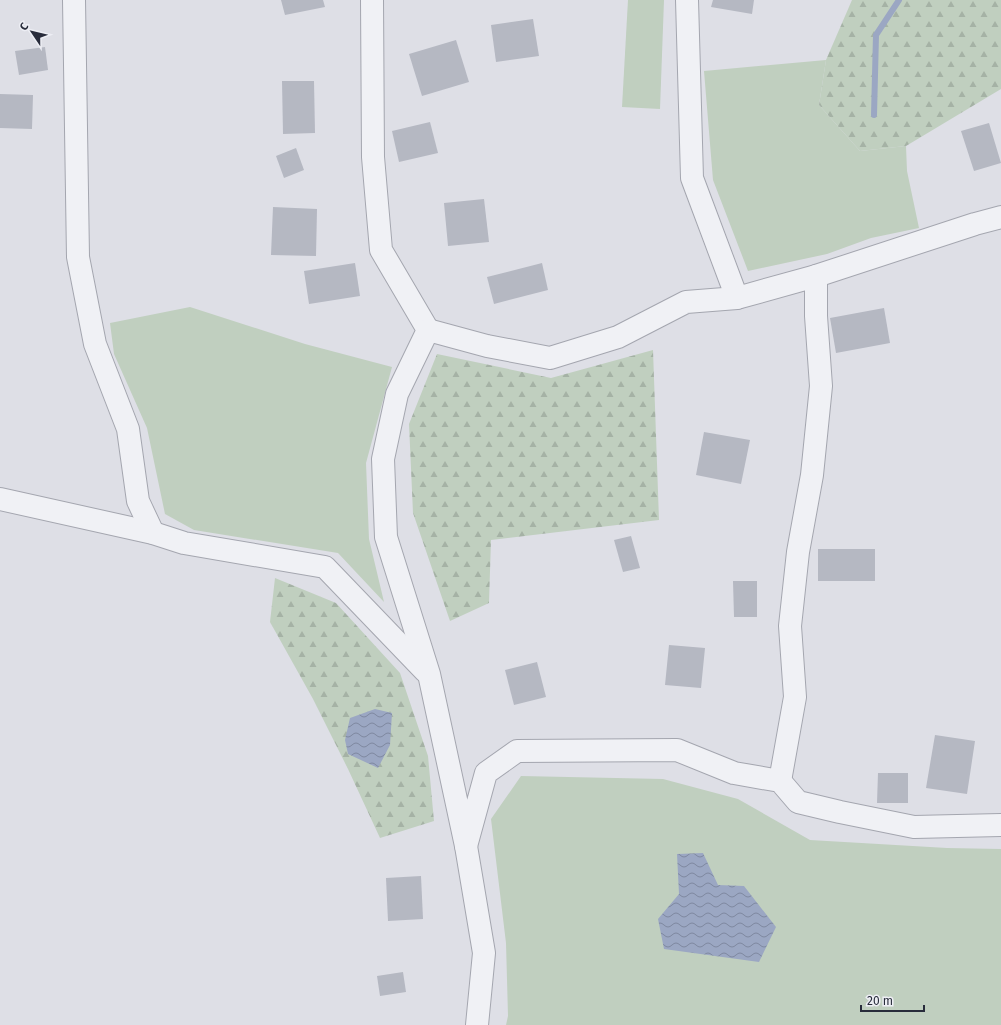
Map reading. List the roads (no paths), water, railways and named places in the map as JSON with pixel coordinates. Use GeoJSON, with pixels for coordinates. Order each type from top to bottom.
{"type":"FeatureCollection","features":[{"type":"Feature","properties":{"kind":"street"},"geometry":{"type":"LineString","coordinates":[[74,0],[78,257],[95,344],[128,429],[138,501],[153,533]]}},
{"type":"Feature","properties":{"kind":"street"},"geometry":{"type":"LineString","coordinates":[[372,0],[373,157],[381,250],[428,330],[487,346],[550,358],[618,338],[686,302],[737,298],[816,276],[968,226],[1001,217]]}},
{"type":"Feature","properties":{"kind":"street"},"geometry":{"type":"LineString","coordinates":[[687,0],[692,178],[737,298]]}},
{"type":"Feature","properties":{"kind":"street"},"geometry":{"type":"LineString","coordinates":[[780,781],[795,697],[790,626],[798,552],[812,475],[821,386],[816,316],[816,276]]}},
{"type":"Feature","properties":{"kind":"street"},"geometry":{"type":"LineString","coordinates":[[428,330],[397,394],[383,459],[386,537],[429,674],[466,846],[484,953],[477,1025]]}},
{"type":"Feature","properties":{"kind":"street"},"geometry":{"type":"LineString","coordinates":[[0,499],[153,533],[184,543],[325,567],[429,674]]}},
{"type":"Feature","properties":{"kind":"street"},"geometry":{"type":"LineString","coordinates":[[466,846],[486,773],[517,751],[677,750],[734,773],[780,781],[798,802],[847,814],[914,827],[1001,825]]}},
{"type":"Feature","properties":{"kind":"water"},"geometry":{"type":"Polygon","coordinates":[[[375,709],[392,713],[390,745],[378,768],[348,754],[345,740],[350,718],[375,709]]]}},
{"type":"Feature","properties":{"kind":"water"},"geometry":{"type":"Polygon","coordinates":[[[703,853],[718,885],[744,886],[776,927],[759,962],[664,949],[658,919],[679,894],[677,854],[703,853]]]}},
{"type":"Feature","properties":{"kind":"waterway"},"geometry":{"type":"LineString","coordinates":[[874,115],[876,35],[899,0]]}}]}
